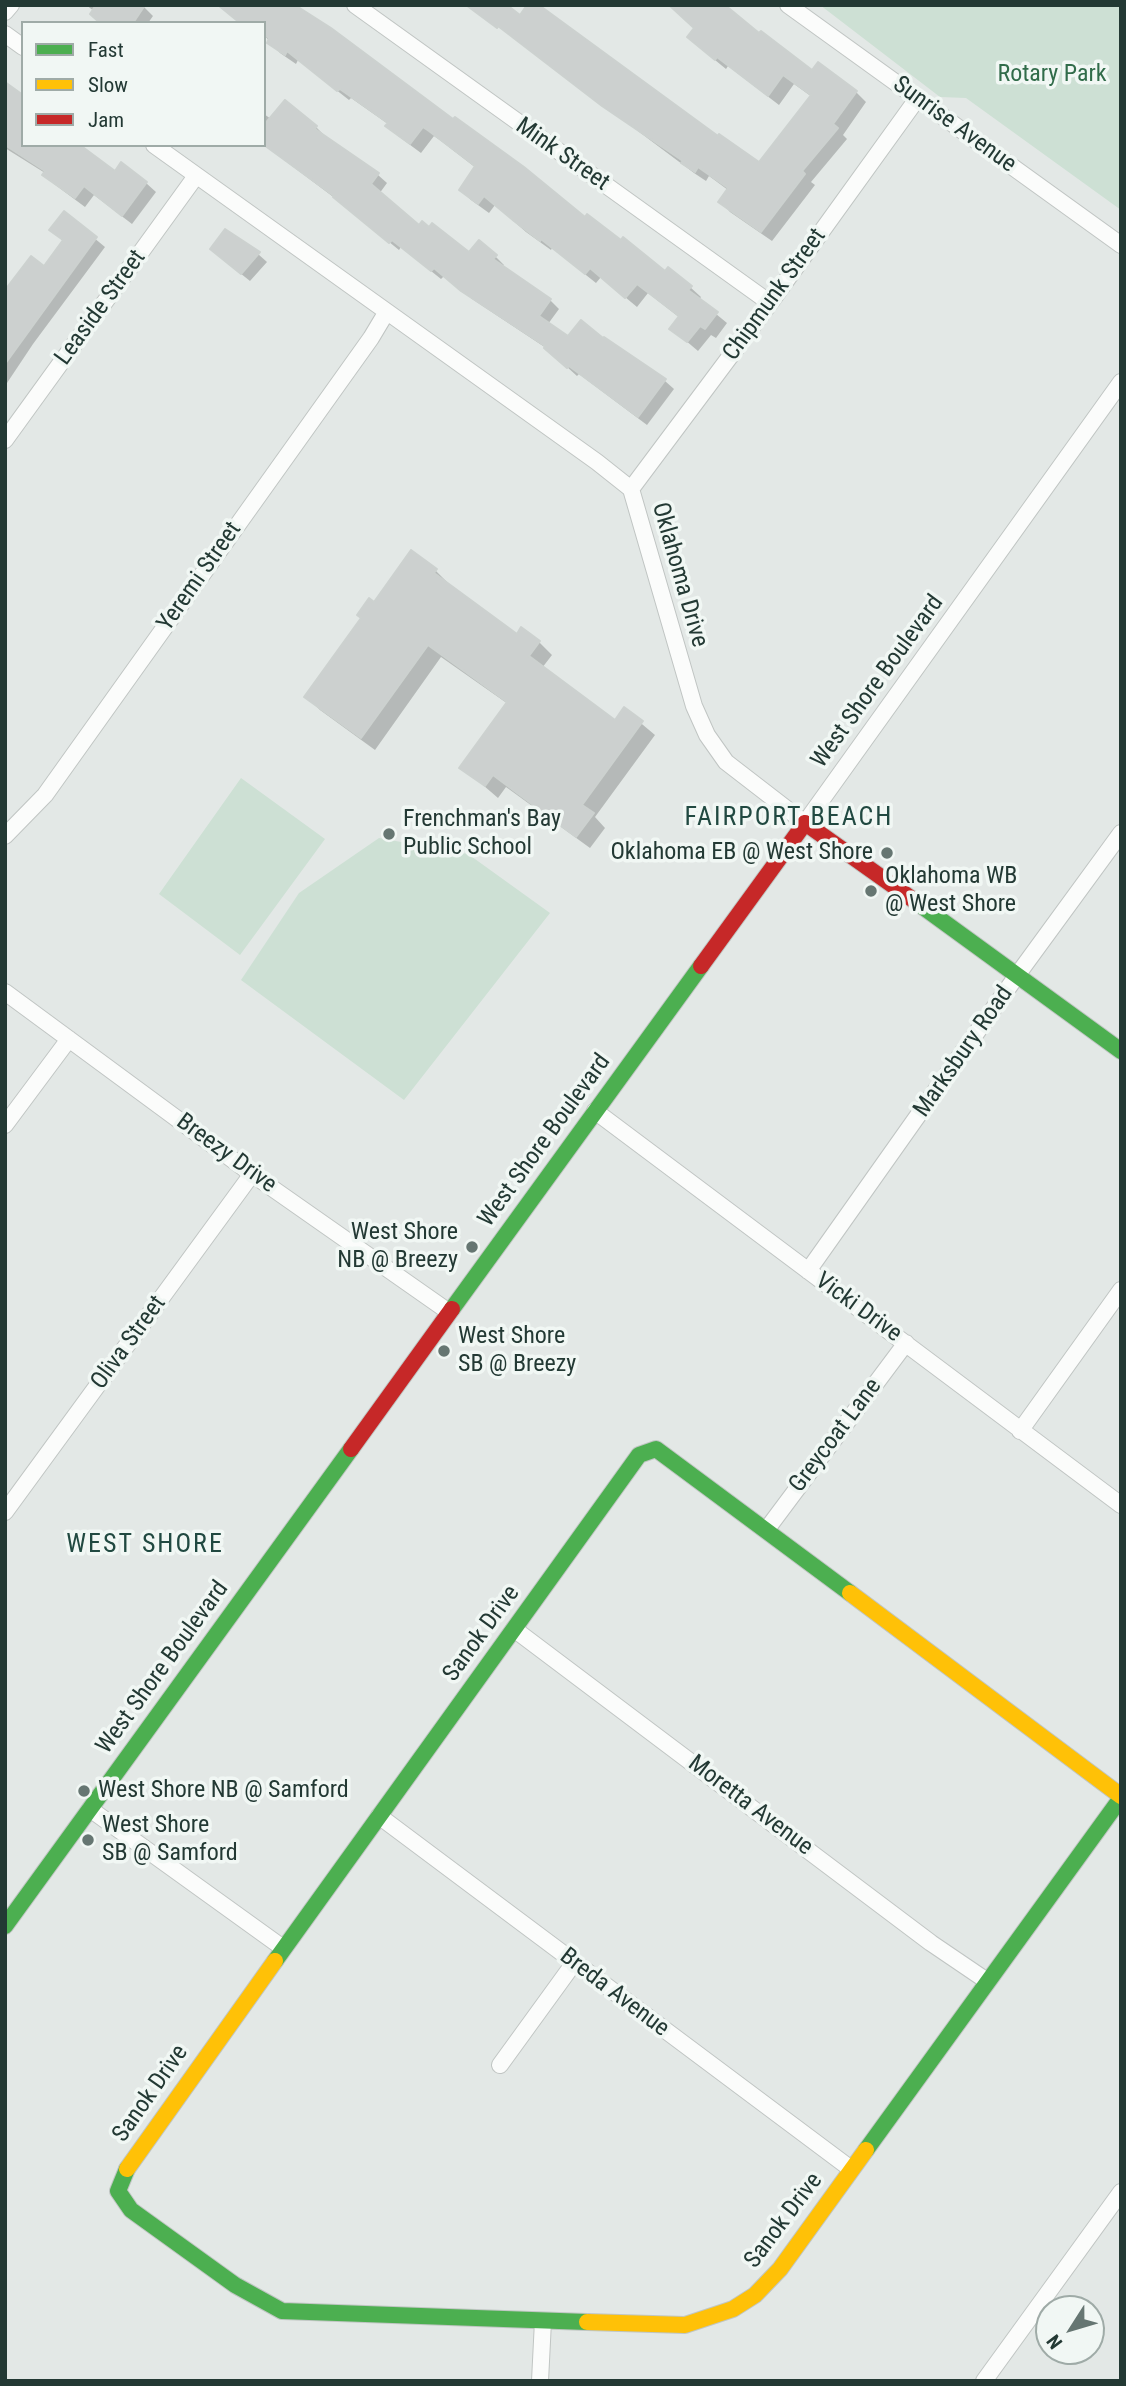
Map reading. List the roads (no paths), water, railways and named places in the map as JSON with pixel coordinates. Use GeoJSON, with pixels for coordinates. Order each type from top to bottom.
{"type":"FeatureCollection","features":[{"type":"Feature","properties":{"kind":"street"},"geometry":{"type":"LineString","coordinates":[[5,12],[11,5]]}},
{"type":"Feature","properties":{"kind":"street","name":"Mink Street"},"geometry":{"type":"LineString","coordinates":[[355,5],[770,303]]}},
{"type":"Feature","properties":{"kind":"street","name":"Sunrise Avenue"},"geometry":{"type":"LineString","coordinates":[[788,5],[1121,245]]}},
{"type":"Feature","properties":{"kind":"street"},"geometry":{"type":"LineString","coordinates":[[5,34],[21,46]]}},
{"type":"Feature","properties":{"kind":"street","name":"Chipmunk Street"},"geometry":{"type":"LineString","coordinates":[[631,489],[918,99]]}},
{"type":"Feature","properties":{"kind":"street","name":"Oklahoma Drive"},"geometry":{"type":"LineString","coordinates":[[157,147],[631,489],[694,706],[707,735],[726,762],[805,823],[1018,974],[1121,1051]]}},
{"type":"Feature","properties":{"kind":"street","name":"Leaside Street"},"geometry":{"type":"LineString","coordinates":[[5,440],[196,176]]}},
{"type":"Feature","properties":{"kind":"street","name":"Yeremi Street"},"geometry":{"type":"LineString","coordinates":[[5,836],[45,795],[386,313]]}},
{"type":"Feature","properties":{"kind":"street","name":"West Shore Boulevard"},"geometry":{"type":"LineString","coordinates":[[5,1926],[595,1111],[1115,401],[1121,382]]}},
{"type":"Feature","properties":{"kind":"street","name":"Marksbury Road"},"geometry":{"type":"LineString","coordinates":[[808,1271],[1121,833]]}},
{"type":"Feature","properties":{"kind":"street","name":"Breezy Drive"},"geometry":{"type":"LineString","coordinates":[[5,992],[253,1174],[449,1312]]}},
{"type":"Feature","properties":{"kind":"street"},"geometry":{"type":"LineString","coordinates":[[5,1125],[69,1039]]}},
{"type":"Feature","properties":{"kind":"street","name":"Vicki Drive"},"geometry":{"type":"LineString","coordinates":[[595,1111],[1121,1506]]}},
{"type":"Feature","properties":{"kind":"street","name":"Oliva Street"},"geometry":{"type":"LineString","coordinates":[[5,1512],[253,1174]]}},
{"type":"Feature","properties":{"kind":"street"},"geometry":{"type":"LineString","coordinates":[[1020,1431],[1121,1290]]}},
{"type":"Feature","properties":{"kind":"street","name":"Greycoat Lane"},"geometry":{"type":"LineString","coordinates":[[767,1529],[906,1343]]}},
{"type":"Feature","properties":{"kind":"street","name":"Sanok Drive"},"geometry":{"type":"LineString","coordinates":[[656,1449],[767,1529],[1121,1797],[780,2269],[755,2295],[733,2309],[685,2325],[282,2311],[235,2285],[131,2210],[118,2191],[129,2165],[639,1455],[656,1449]]}},
{"type":"Feature","properties":{"kind":"street","name":"Moretta Avenue"},"geometry":{"type":"LineString","coordinates":[[514,1629],[931,1942],[987,1981]]}},
{"type":"Feature","properties":{"kind":"street"},"geometry":{"type":"LineString","coordinates":[[90,1809],[283,1948]]}},
{"type":"Feature","properties":{"kind":"street","name":"Breda Avenue"},"geometry":{"type":"LineString","coordinates":[[379,1816],[851,2169]]}},
{"type":"Feature","properties":{"kind":"street"},"geometry":{"type":"LineString","coordinates":[[500,2065],[574,1963]]}},
{"type":"Feature","properties":{"kind":"street"},"geometry":{"type":"LineString","coordinates":[[984,2381],[1121,2192]]}},
{"type":"Feature","properties":{"kind":"street"},"geometry":{"type":"LineString","coordinates":[[540,2381],[543,2321]]}},
{"type":"Feature","properties":{"kind":"place","name":"Frenchman's Bay Public School"},"geometry":{"type":"Point","coordinates":[389,834]}},
{"type":"Feature","properties":{"kind":"place","name":"Oklahoma EB @ West Shore"},"geometry":{"type":"Point","coordinates":[887,853]}},
{"type":"Feature","properties":{"kind":"place","name":"Oklahoma WB @ West Shore"},"geometry":{"type":"Point","coordinates":[871,891]}},
{"type":"Feature","properties":{"kind":"place","name":"West Shore NB @ Breezy"},"geometry":{"type":"Point","coordinates":[472,1247]}},
{"type":"Feature","properties":{"kind":"place","name":"West Shore SB @ Breezy"},"geometry":{"type":"Point","coordinates":[444,1351]}},
{"type":"Feature","properties":{"kind":"place","name":"West Shore NB @ Samford"},"geometry":{"type":"Point","coordinates":[84,1791]}},
{"type":"Feature","properties":{"kind":"place","name":"West Shore SB @ Samford"},"geometry":{"type":"Point","coordinates":[88,1840]}},
{"type":"Feature","properties":{"kind":"district","name":"FAIRPORT BEACH"},"geometry":{"type":"Point","coordinates":[789,818]}},
{"type":"Feature","properties":{"kind":"district","name":"WEST SHORE"},"geometry":{"type":"Point","coordinates":[145,1545]}},
{"type":"Feature","properties":{"kind":"park label","name":"Rotary Park"},"geometry":{"type":"Point","coordinates":[1052,75]}}]}
